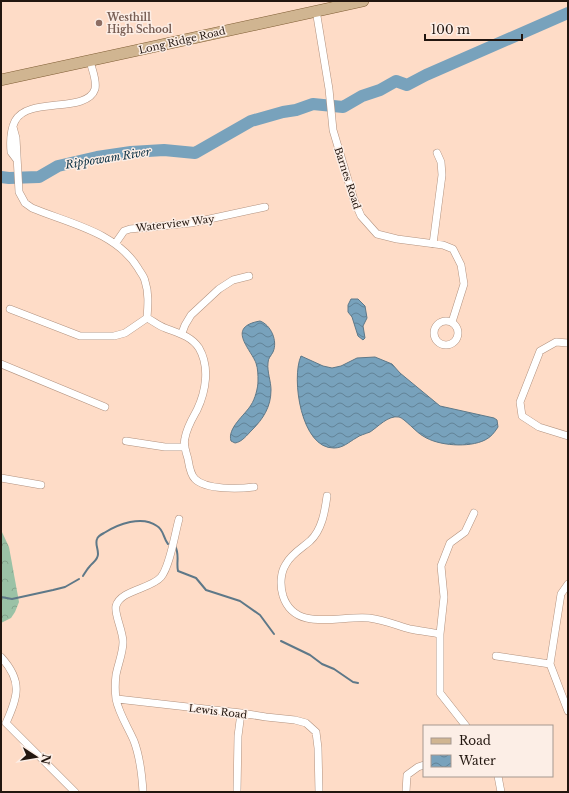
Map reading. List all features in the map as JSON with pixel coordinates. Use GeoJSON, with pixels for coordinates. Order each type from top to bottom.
{"type":"FeatureCollection","features":[{"type":"Feature","properties":{"kind":"main road","name":"Long Ridge Road"},"geometry":{"type":"LineString","coordinates":[[1,80],[316,10],[363,1]]}},
{"type":"Feature","properties":{"kind":"street","name":"Barnes Road"},"geometry":{"type":"LineString","coordinates":[[316,10],[329,89],[333,126],[354,200],[362,216],[372,230],[377,234],[443,245],[453,249],[461,265],[464,284],[452,322]]}},
{"type":"Feature","properties":{"kind":"street"},"geometry":{"type":"LineString","coordinates":[[90,61],[96,84],[90,96],[74,103],[40,107],[26,111],[15,121],[10,138],[11,152],[17,160],[19,192],[25,203],[32,208],[95,232],[115,244],[132,258],[145,279],[148,300],[147,318]]}},
{"type":"Feature","properties":{"kind":"street"},"geometry":{"type":"LineString","coordinates":[[433,244],[442,175],[441,162],[437,153]]}},
{"type":"Feature","properties":{"kind":"street","name":"Waterview Way"},"geometry":{"type":"LineString","coordinates":[[115,244],[124,231],[130,229],[191,223],[265,207]]}},
{"type":"Feature","properties":{"kind":"street"},"geometry":{"type":"LineString","coordinates":[[182,334],[184,325],[191,315],[219,289],[233,280],[249,276]]}},
{"type":"Feature","properties":{"kind":"street"},"geometry":{"type":"LineString","coordinates":[[10,309],[80,336],[114,336],[125,334],[147,318]]}},
{"type":"Feature","properties":{"kind":"street"},"geometry":{"type":"LineString","coordinates":[[147,318],[165,328],[182,334],[198,347],[204,358],[206,366],[203,390],[197,409],[188,425],[184,440],[194,478],[207,485],[234,489],[254,488]]}},
{"type":"Feature","properties":{"kind":"street"},"geometry":{"type":"LineString","coordinates":[[568,343],[556,342],[540,351],[520,402],[522,416],[539,427],[568,436]]}},
{"type":"Feature","properties":{"kind":"street"},"geometry":{"type":"LineString","coordinates":[[1,364],[105,407]]}},
{"type":"Feature","properties":{"kind":"street"},"geometry":{"type":"LineString","coordinates":[[126,441],[165,447],[185,447]]}},
{"type":"Feature","properties":{"kind":"street"},"geometry":{"type":"LineString","coordinates":[[1,478],[41,485]]}},
{"type":"Feature","properties":{"kind":"street"},"geometry":{"type":"LineString","coordinates":[[327,496],[321,524],[312,540],[296,552],[286,564],[280,578],[284,599],[292,612],[305,618],[320,621],[346,618],[368,618],[390,622],[410,629],[440,634]]}},
{"type":"Feature","properties":{"kind":"street"},"geometry":{"type":"LineString","coordinates":[[465,725],[440,693],[440,634],[444,597],[441,566],[450,543],[465,532],[474,513]]}},
{"type":"Feature","properties":{"kind":"street"},"geometry":{"type":"LineString","coordinates":[[143,792],[142,769],[134,742],[122,718],[116,699],[116,675],[123,643],[116,606],[122,597],[152,585],[161,577],[168,563],[179,519]]}},
{"type":"Feature","properties":{"kind":"street"},"geometry":{"type":"LineString","coordinates":[[568,584],[561,594],[550,664],[568,711]]}},
{"type":"Feature","properties":{"kind":"street"},"geometry":{"type":"LineString","coordinates":[[496,656],[550,664]]}},
{"type":"Feature","properties":{"kind":"street"},"geometry":{"type":"LineString","coordinates":[[1,657],[9,665],[15,678],[17,690],[14,703],[3,724],[75,792]]}},
{"type":"Feature","properties":{"kind":"street","name":"Lewis Road"},"geometry":{"type":"LineString","coordinates":[[116,699],[241,713],[295,720],[306,723],[316,732],[319,792]]}},
{"type":"Feature","properties":{"kind":"street"},"geometry":{"type":"LineString","coordinates":[[237,792],[238,736],[241,713]]}},
{"type":"Feature","properties":{"kind":"street"},"geometry":{"type":"LineString","coordinates":[[406,792],[406,775],[418,767],[423,766]]}},
{"type":"Feature","properties":{"kind":"street"},"geometry":{"type":"LineString","coordinates":[[498,777],[501,792]]}},
{"type":"Feature","properties":{"kind":"green space"},"geometry":{"type":"Polygon","coordinates":[[[1,530],[9,547],[19,602],[11,618],[1,623],[1,530]]]}},
{"type":"Feature","properties":{"kind":"water"},"geometry":{"type":"Polygon","coordinates":[[[351,299],[358,299],[365,306],[367,318],[363,326],[365,338],[363,340],[358,336],[352,317],[348,312],[348,305],[351,299]]]}},
{"type":"Feature","properties":{"kind":"water"},"geometry":{"type":"Polygon","coordinates":[[[260,321],[270,330],[275,343],[273,352],[268,361],[271,390],[270,402],[260,422],[244,438],[235,443],[231,441],[230,436],[237,422],[252,403],[258,384],[256,363],[243,339],[242,333],[244,328],[250,324],[260,321]]]}},
{"type":"Feature","properties":{"kind":"water"},"geometry":{"type":"Polygon","coordinates":[[[301,356],[323,366],[332,368],[341,366],[357,358],[375,357],[392,364],[400,373],[440,406],[494,418],[497,420],[498,427],[489,438],[478,443],[454,445],[429,439],[420,434],[401,418],[395,417],[383,422],[370,432],[359,436],[340,447],[334,448],[323,445],[314,437],[306,425],[301,411],[297,380],[298,366],[301,356]]]}},
{"type":"Feature","properties":{"kind":"waterway","name":"Rippowam River"},"geometry":{"type":"LineString","coordinates":[[1,177],[39,177],[58,166],[97,157],[131,152],[164,150],[195,153],[251,121],[296,110],[313,104],[343,107],[362,96],[380,90],[396,81],[407,85],[426,75],[568,13]]}},
{"type":"Feature","properties":{"kind":"waterway"},"geometry":{"type":"LineString","coordinates":[[83,576],[97,558],[98,554],[96,543],[98,537],[123,524],[137,521],[151,523],[161,530],[168,544]]}},
{"type":"Feature","properties":{"kind":"waterway"},"geometry":{"type":"LineString","coordinates":[[175,546],[177,552],[178,571],[196,578],[206,590],[240,601],[260,615],[274,634]]}},
{"type":"Feature","properties":{"kind":"waterway"},"geometry":{"type":"LineString","coordinates":[[1,597],[12,599],[53,590],[65,587],[79,579]]}},
{"type":"Feature","properties":{"kind":"waterway"},"geometry":{"type":"LineString","coordinates":[[281,641],[310,655],[322,664],[334,669],[353,682],[358,683]]}},
{"type":"Feature","properties":{"kind":"place","name":"Westhill High School"},"geometry":{"type":"Point","coordinates":[99,23]}}]}
